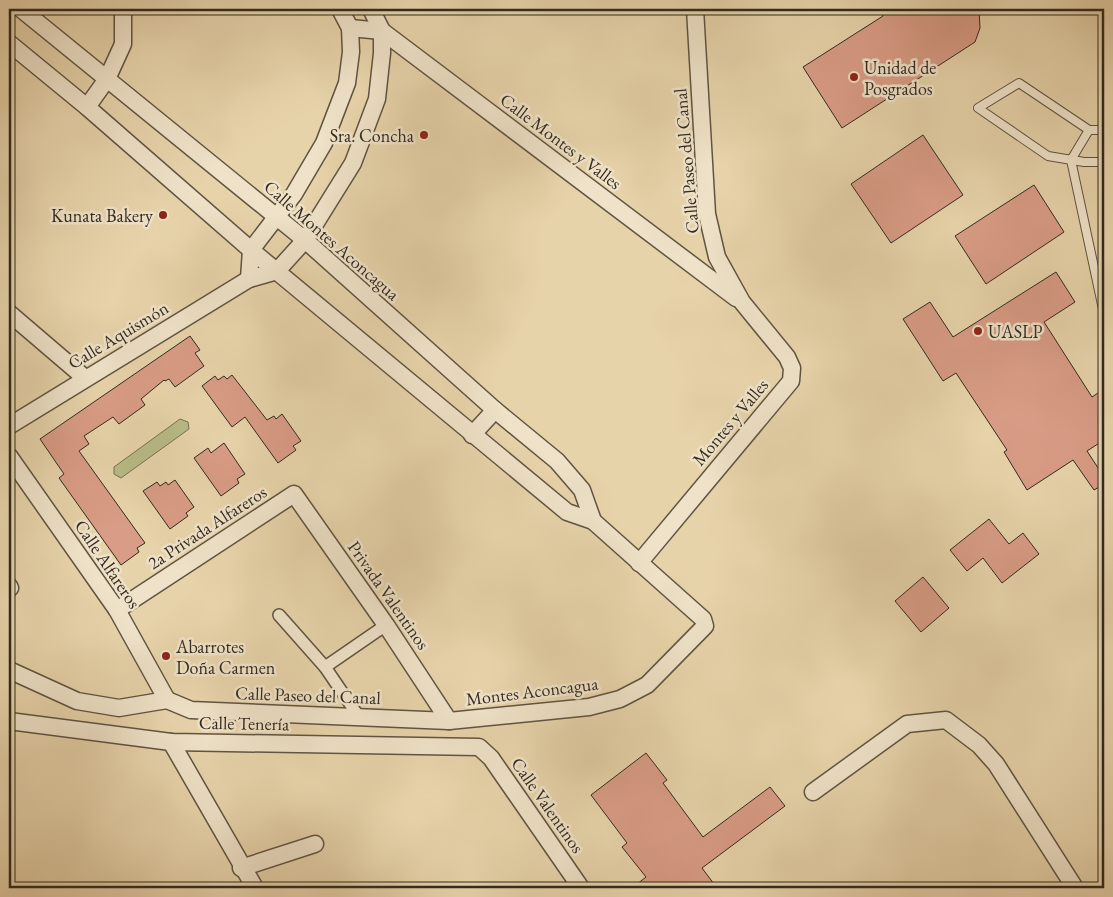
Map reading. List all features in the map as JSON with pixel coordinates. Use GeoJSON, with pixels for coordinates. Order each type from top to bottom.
{"type":"FeatureCollection","features":[{"type":"Feature","properties":{"kind":"street","name":"Calle Montes Aconcagua"},"geometry":{"type":"LineString","coordinates":[[21,9],[306,240],[495,410],[563,468],[582,490],[593,521]]}},
{"type":"Feature","properties":{"kind":"street"},"geometry":{"type":"LineString","coordinates":[[87,107],[107,79],[123,44],[123,9]]}},
{"type":"Feature","properties":{"kind":"street"},"geometry":{"type":"LineString","coordinates":[[249,279],[252,250],[294,194],[328,134],[347,83],[351,52],[350,28],[340,9]]}},
{"type":"Feature","properties":{"kind":"street"},"geometry":{"type":"LineString","coordinates":[[277,271],[306,240],[353,163],[369,123],[377,99],[382,52],[382,31],[371,9]]}},
{"type":"Feature","properties":{"kind":"street","name":"Calle Paseo del Canal"},"geometry":{"type":"LineString","coordinates":[[695,9],[707,214],[717,257],[742,302]]}},
{"type":"Feature","properties":{"kind":"street"},"geometry":{"type":"LineString","coordinates":[[350,28],[382,31]]}},
{"type":"Feature","properties":{"kind":"street","name":"Calle Montes y Valles"},"geometry":{"type":"LineString","coordinates":[[382,31],[742,302]]}},
{"type":"Feature","properties":{"kind":"street","name":"Calle Montes Aconcagua"},"geometry":{"type":"LineString","coordinates":[[9,43],[472,434],[567,512],[593,521],[703,619],[705,626],[647,685],[620,699]]}},
{"type":"Feature","properties":{"kind":"street","name":"Calle Aquismón"},"geometry":{"type":"LineString","coordinates":[[9,426],[249,279],[277,271]]}},
{"type":"Feature","properties":{"kind":"street","name":"Montes y Valles"},"geometry":{"type":"LineString","coordinates":[[639,562],[791,381],[792,368],[787,357],[742,302]]}},
{"type":"Feature","properties":{"kind":"street"},"geometry":{"type":"LineString","coordinates":[[9,313],[85,378]]}},
{"type":"Feature","properties":{"kind":"street"},"geometry":{"type":"LineString","coordinates":[[472,434],[495,410]]}},
{"type":"Feature","properties":{"kind":"street","name":"Calle Alfareros"},"geometry":{"type":"LineString","coordinates":[[9,456],[116,610],[167,700]]}},
{"type":"Feature","properties":{"kind":"street","name":"2a Privada Alfareros"},"geometry":{"type":"LineString","coordinates":[[116,610],[294,494]]}},
{"type":"Feature","properties":{"kind":"street","name":"Privada Valentinos"},"geometry":{"type":"LineString","coordinates":[[294,494],[386,625],[449,721]]}},
{"type":"Feature","properties":{"kind":"street"},"geometry":{"type":"LineString","coordinates":[[280,615],[324,668],[359,717]]}},
{"type":"Feature","properties":{"kind":"street"},"geometry":{"type":"LineString","coordinates":[[324,668],[386,625]]}},
{"type":"Feature","properties":{"kind":"street"},"geometry":{"type":"LineString","coordinates":[[9,670],[77,701],[119,708],[167,700]]}},
{"type":"Feature","properties":{"kind":"street","name":"Montes Aconcagua"},"geometry":{"type":"LineString","coordinates":[[449,721],[589,707],[620,699]]}},
{"type":"Feature","properties":{"kind":"street","name":"Calle Paseo del Canal"},"geometry":{"type":"LineString","coordinates":[[167,700],[192,710],[449,721]]}},
{"type":"Feature","properties":{"kind":"street"},"geometry":{"type":"LineString","coordinates":[[813,792],[907,724],[946,720],[979,745],[996,764],[1075,888]]}},
{"type":"Feature","properties":{"kind":"street","name":"Calle Tenería"},"geometry":{"type":"LineString","coordinates":[[9,721],[170,742],[480,747]]}},
{"type":"Feature","properties":{"kind":"street"},"geometry":{"type":"LineString","coordinates":[[170,742],[241,868],[255,888]]}},
{"type":"Feature","properties":{"kind":"street","name":"Calle Valentinos"},"geometry":{"type":"LineString","coordinates":[[480,747],[491,758],[581,888]]}},
{"type":"Feature","properties":{"kind":"street"},"geometry":{"type":"LineString","coordinates":[[241,868],[315,844]]}},
{"type":"Feature","properties":{"kind":"lane"},"geometry":{"type":"LineString","coordinates":[[1104,130],[1088,130],[1019,83],[978,108],[1048,156],[1071,160],[1104,162]]}},
{"type":"Feature","properties":{"kind":"lane"},"geometry":{"type":"LineString","coordinates":[[1088,130],[1071,160],[1104,314]]}},
{"type":"Feature","properties":{"kind":"green space"},"geometry":{"type":"Polygon","coordinates":[[[180,419],[188,422],[189,429],[121,478],[114,474],[114,467],[180,419]]]}},
{"type":"Feature","properties":{"kind":"building"},"geometry":{"type":"Polygon","coordinates":[[[878,9],[979,9],[980,28],[975,42],[842,128],[803,67],[883,16],[878,9]]]}},
{"type":"Feature","properties":{"kind":"building"},"geometry":{"type":"Polygon","coordinates":[[[923,135],[963,195],[891,243],[851,184],[923,135]]]}},
{"type":"Feature","properties":{"kind":"building"},"geometry":{"type":"Polygon","coordinates":[[[1034,185],[1064,232],[986,284],[955,236],[1034,185]]]}},
{"type":"Feature","properties":{"kind":"building"},"geometry":{"type":"Polygon","coordinates":[[[1056,272],[1075,302],[1044,322],[1092,397],[1104,389],[1104,440],[1087,451],[1104,477],[1104,484],[1094,490],[1073,460],[1027,490],[1004,452],[1007,450],[956,373],[943,381],[903,319],[930,302],[953,337],[1056,272]]]}},
{"type":"Feature","properties":{"kind":"building"},"geometry":{"type":"Polygon","coordinates":[[[190,336],[200,350],[195,353],[204,366],[175,387],[169,379],[164,380],[141,399],[145,405],[119,424],[113,417],[84,436],[89,444],[79,451],[145,543],[137,548],[139,552],[121,565],[59,478],[64,474],[40,439],[190,336]]]}},
{"type":"Feature","properties":{"kind":"building"},"geometry":{"type":"Polygon","coordinates":[[[232,375],[267,420],[274,416],[276,419],[282,414],[301,441],[293,446],[296,450],[278,463],[245,417],[232,427],[202,386],[215,376],[218,380],[224,376],[227,379],[232,375]]]}},
{"type":"Feature","properties":{"kind":"building"},"geometry":{"type":"Polygon","coordinates":[[[224,443],[245,474],[237,479],[239,483],[221,496],[194,458],[208,448],[211,453],[224,443]]]}},
{"type":"Feature","properties":{"kind":"building"},"geometry":{"type":"Polygon","coordinates":[[[175,480],[194,507],[186,513],[188,516],[170,529],[143,491],[157,482],[160,486],[166,482],[168,485],[175,480]]]}},
{"type":"Feature","properties":{"kind":"building"},"geometry":{"type":"Polygon","coordinates":[[[989,519],[1009,544],[1023,533],[1039,554],[1002,583],[983,558],[967,571],[950,550],[989,519]]]}},
{"type":"Feature","properties":{"kind":"building"},"geometry":{"type":"Polygon","coordinates":[[[923,577],[949,608],[921,632],[895,601],[923,577]]]}},
{"type":"Feature","properties":{"kind":"building"},"geometry":{"type":"Polygon","coordinates":[[[646,753],[667,780],[663,783],[703,837],[770,787],[785,806],[702,868],[717,888],[632,888],[646,877],[622,847],[627,843],[591,795],[646,753]]]}},
{"type":"Feature","properties":{"kind":"place","name":"Unidad de Posgrados"},"geometry":{"type":"Point","coordinates":[854,77]}},
{"type":"Feature","properties":{"kind":"place","name":"Sra. Concha"},"geometry":{"type":"Point","coordinates":[424,135]}},
{"type":"Feature","properties":{"kind":"place","name":"Kunata Bakery"},"geometry":{"type":"Point","coordinates":[163,215]}},
{"type":"Feature","properties":{"kind":"place","name":"UASLP"},"geometry":{"type":"Point","coordinates":[978,331]}},
{"type":"Feature","properties":{"kind":"place","name":"Abarrotes Doña Carmen"},"geometry":{"type":"Point","coordinates":[166,656]}}]}
